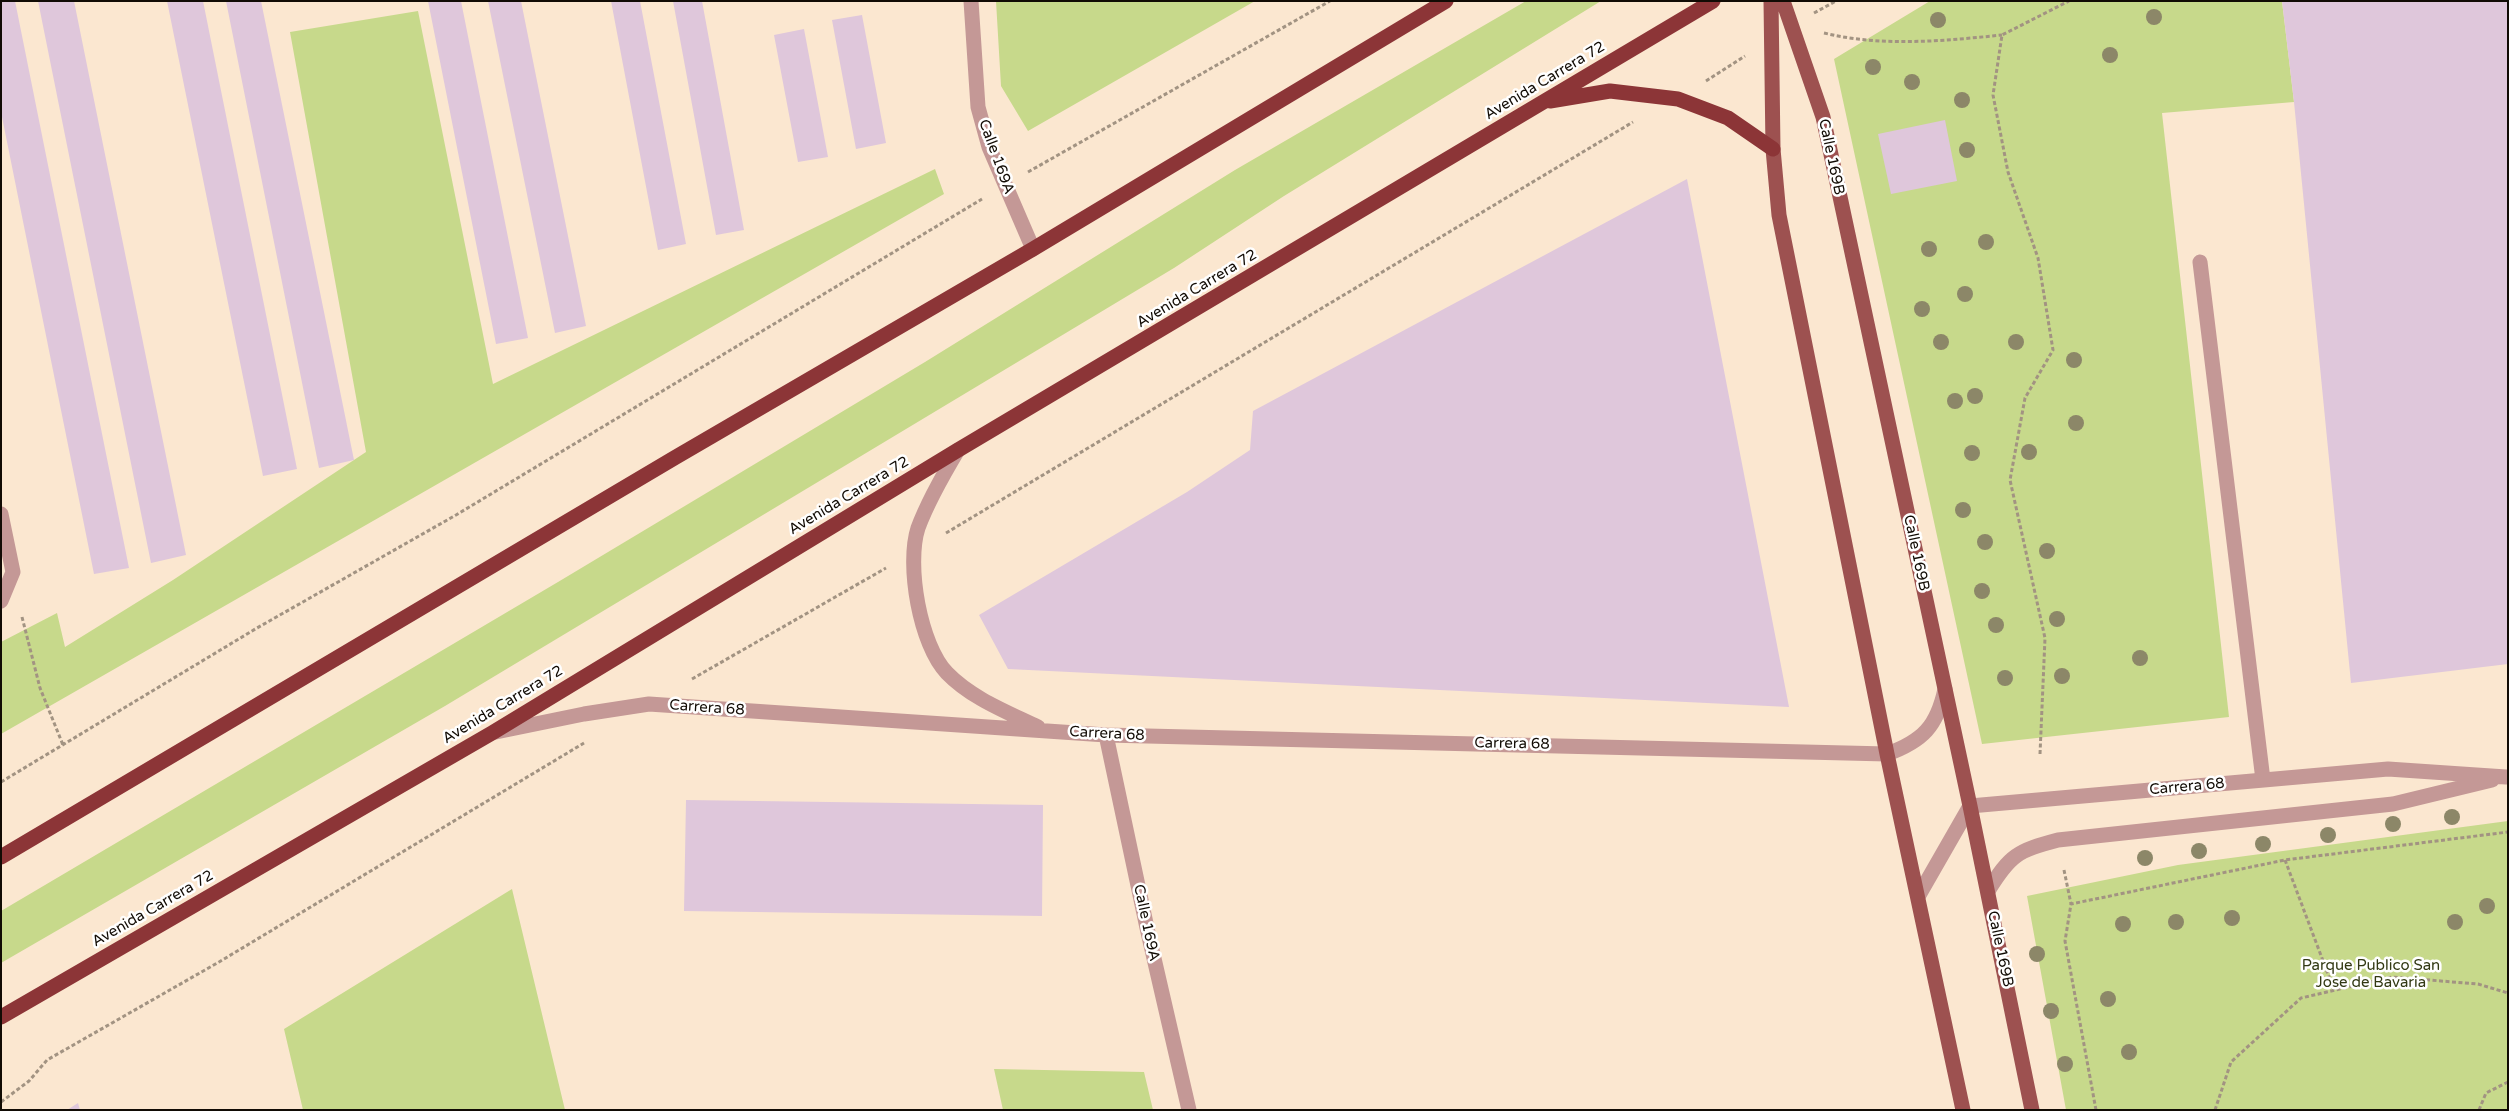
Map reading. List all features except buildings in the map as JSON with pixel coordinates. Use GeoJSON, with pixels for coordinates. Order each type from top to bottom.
{"type":"FeatureCollection","features":[{"type":"Feature","properties":{"kind":"highway"},"geometry":{"type":"LineString","coordinates":[[1,856],[676,456],[1034,249],[1446,1]]}},
{"type":"Feature","properties":{"kind":"highway","name":"Avenida Carrera 72"},"geometry":{"type":"LineString","coordinates":[[1,1017],[492,733],[958,450],[1713,1]]}},
{"type":"Feature","properties":{"kind":"highway"},"geometry":{"type":"LineString","coordinates":[[1541,103],[1610,91],[1678,99],[1728,118],[1773,149]]}},
{"type":"Feature","properties":{"kind":"main road"},"geometry":{"type":"LineString","coordinates":[[1771,1],[1773,149],[1779,215],[1887,754],[1964,1110]]}},
{"type":"Feature","properties":{"kind":"main road","name":"Calle 169B"},"geometry":{"type":"LineString","coordinates":[[1783,1],[1823,117],[1988,891],[2032,1110]]}},
{"type":"Feature","properties":{"kind":"street","name":"Calle 169A"},"geometry":{"type":"LineString","coordinates":[[971,1],[978,107],[989,147],[1034,249]]}},
{"type":"Feature","properties":{"kind":"street"},"geometry":{"type":"LineString","coordinates":[[2200,262],[2263,780]]}},
{"type":"Feature","properties":{"kind":"street","name":"Carrera 68"},"geometry":{"type":"LineString","coordinates":[[958,450],[924,514],[918,529],[913,553],[919,613],[928,646],[946,672],[975,696],[1044,730]]}},
{"type":"Feature","properties":{"kind":"street"},"geometry":{"type":"LineString","coordinates":[[1,514],[13,572],[1,601]]}},
{"type":"Feature","properties":{"kind":"street","name":"Carrera 68"},"geometry":{"type":"LineString","coordinates":[[492,733],[584,714],[649,704],[1106,735],[1887,754],[1904,748],[1921,738],[1933,724],[1941,707],[1945,689]]}},
{"type":"Feature","properties":{"kind":"street","name":"Calle 169A"},"geometry":{"type":"LineString","coordinates":[[1106,735],[1147,928],[1190,1110]]}},
{"type":"Feature","properties":{"kind":"street","name":"Carrera 68"},"geometry":{"type":"LineString","coordinates":[[1970,806],[2388,769],[2507,777]]}},
{"type":"Feature","properties":{"kind":"street","name":"Carrera 68"},"geometry":{"type":"LineString","coordinates":[[1988,891],[2003,866],[2014,856],[2027,848],[2058,840],[2393,804],[2507,777]]}},
{"type":"Feature","properties":{"kind":"street"},"geometry":{"type":"LineString","coordinates":[[1919,895],[1970,806]]}},
{"type":"Feature","properties":{"kind":"path"},"geometry":{"type":"LineString","coordinates":[[1,782],[257,628],[456,515],[1005,185],[1330,1]]}},
{"type":"Feature","properties":{"kind":"path"},"geometry":{"type":"LineString","coordinates":[[1791,26],[1828,34],[1886,41],[1944,41],[2002,34],[2069,1]]}},
{"type":"Feature","properties":{"kind":"path"},"geometry":{"type":"LineString","coordinates":[[2002,34],[1993,95],[2008,172],[2038,258],[2053,350],[2025,398],[2010,480],[2045,638],[2040,754]]}},
{"type":"Feature","properties":{"kind":"path"},"geometry":{"type":"LineString","coordinates":[[13,572],[40,688],[64,745]]}},
{"type":"Feature","properties":{"kind":"path"},"geometry":{"type":"LineString","coordinates":[[2071,904],[2286,860],[2508,832]]}},
{"type":"Feature","properties":{"kind":"path"},"geometry":{"type":"LineString","coordinates":[[2286,860],[2334,990]]}},
{"type":"Feature","properties":{"kind":"path"},"geometry":{"type":"LineString","coordinates":[[2064,870],[2071,904],[2065,941],[2096,1110]]}},
{"type":"Feature","properties":{"kind":"path"},"geometry":{"type":"LineString","coordinates":[[2215,1110],[2231,1062],[2301,998],[2392,977],[2478,984],[2508,993]]}},
{"type":"Feature","properties":{"kind":"path"},"geometry":{"type":"LineString","coordinates":[[2479,1110],[2486,1093],[2508,1082]]}},
{"type":"Feature","properties":{"kind":"green space"},"geometry":{"type":"Polygon","coordinates":[[[996,1],[1255,1],[1028,131],[1001,86],[996,1]]]}},
{"type":"Feature","properties":{"kind":"green space"},"geometry":{"type":"Polygon","coordinates":[[[1526,1],[1601,1],[1284,196],[1174,268],[445,706],[1,963],[1,911],[558,582],[925,362],[1235,170],[1526,1]]]}},
{"type":"Feature","properties":{"kind":"green space"},"geometry":{"type":"Polygon","coordinates":[[[1930,1],[2282,1],[2294,102],[2162,113],[2229,717],[1982,744],[1834,59],[1930,1]]]}},
{"type":"Feature","properties":{"kind":"green space"},"geometry":{"type":"Polygon","coordinates":[[[418,11],[493,384],[935,169],[944,194],[1,734],[1,642],[57,613],[65,647],[173,580],[366,452],[290,32],[418,11]]]}},
{"type":"Feature","properties":{"kind":"green space","name":"Parque Publico San Jose de Bavaria"},"geometry":{"type":"Polygon","coordinates":[[[2508,821],[2508,1110],[2066,1110],[2027,896],[2178,865],[2508,821]]]}},
{"type":"Feature","properties":{"kind":"green space"},"geometry":{"type":"Polygon","coordinates":[[[512,889],[565,1110],[303,1110],[284,1029],[512,889]]]}},
{"type":"Feature","properties":{"kind":"green space"},"geometry":{"type":"Polygon","coordinates":[[[994,1069],[1144,1072],[1153,1110],[1003,1110],[994,1069]]]}}]}
